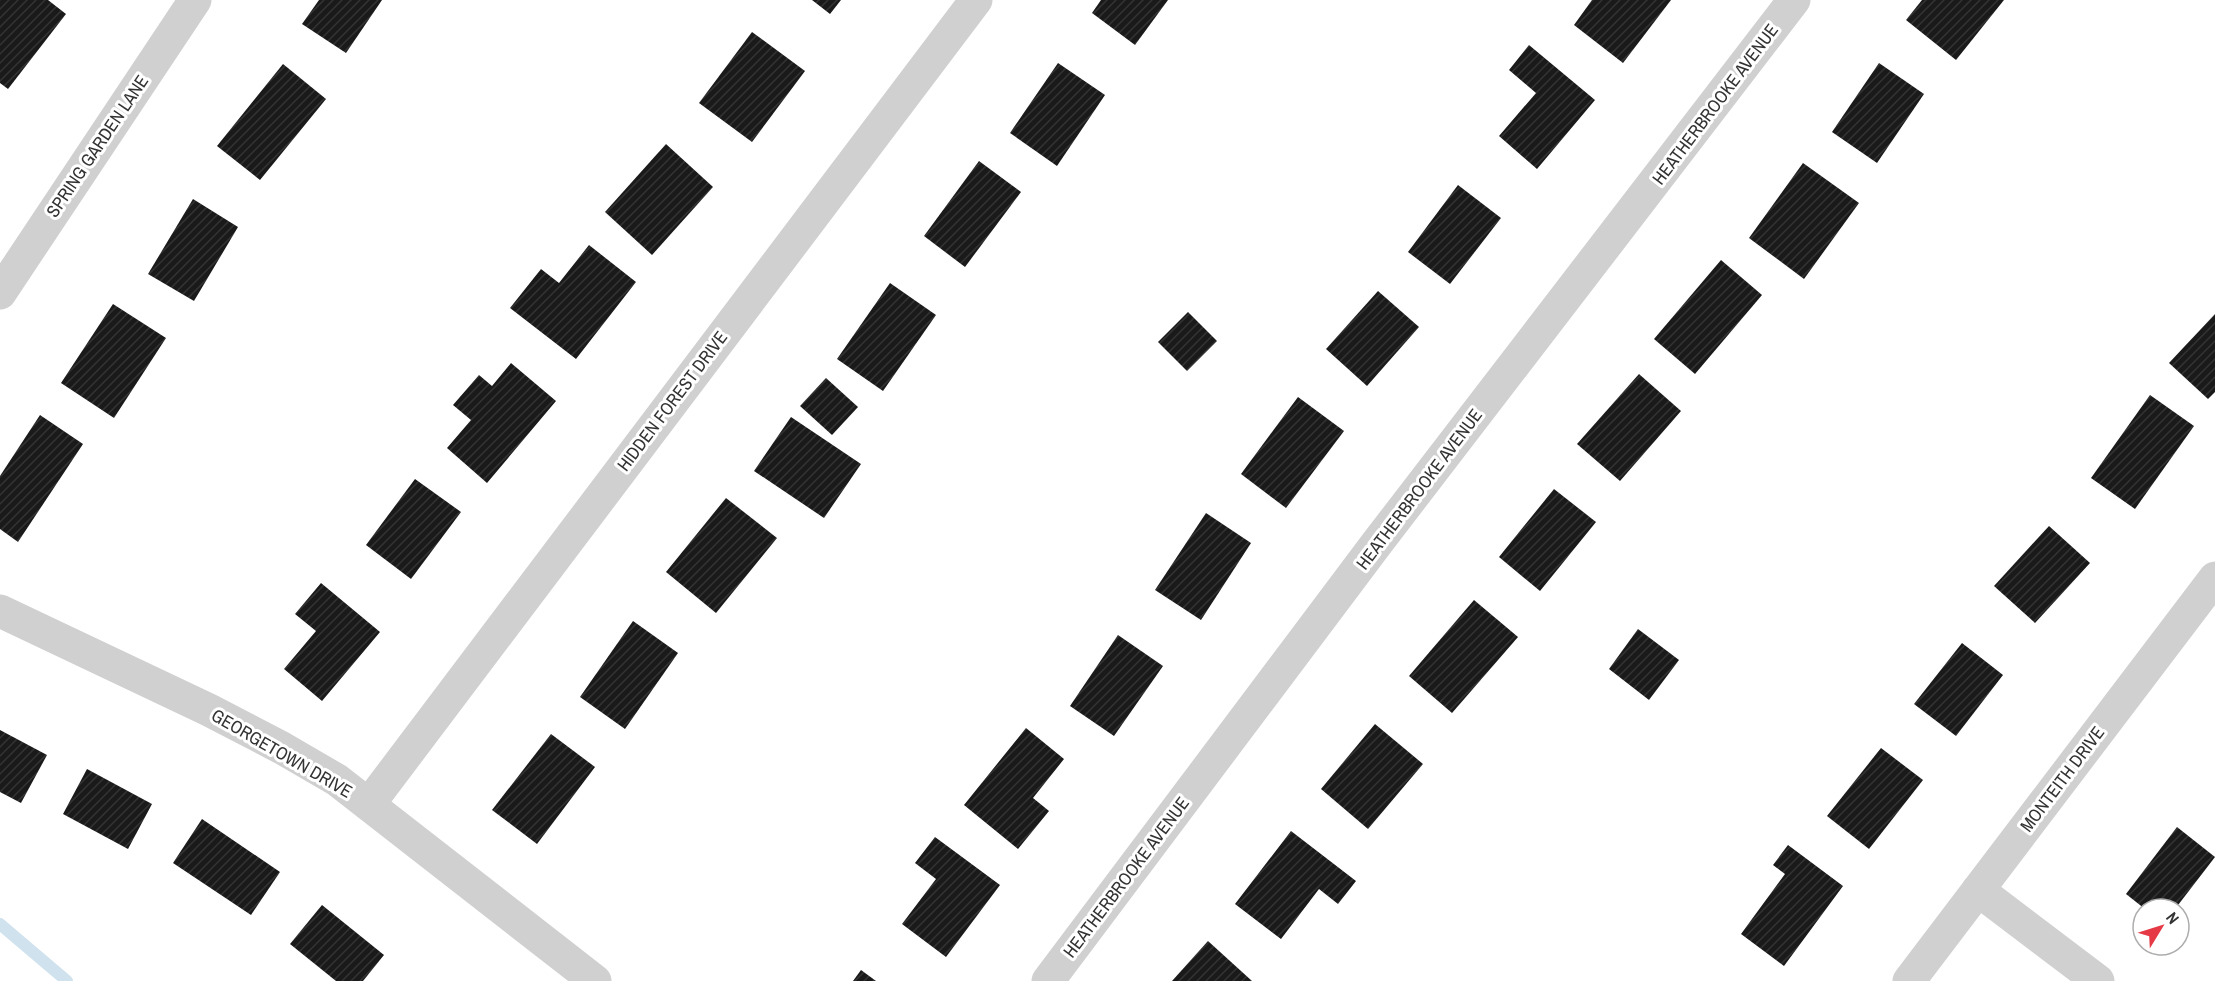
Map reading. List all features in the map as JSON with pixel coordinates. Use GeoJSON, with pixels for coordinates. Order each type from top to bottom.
{"type":"FeatureCollection","features":[{"type":"Feature","properties":{"kind":"street","name":"SPRING GARDEN LANE"},"geometry":{"type":"LineString","coordinates":[[0,293],[195,0]]}},
{"type":"Feature","properties":{"kind":"street","name":"HIDDEN FOREST DRIVE"},"geometry":{"type":"LineString","coordinates":[[369,804],[976,0]]}},
{"type":"Feature","properties":{"kind":"street","name":"HEATHERBROOKE AVENUE"},"geometry":{"type":"LineString","coordinates":[[1048,981],[1377,543],[1794,0]]}},
{"type":"Feature","properties":{"kind":"street","name":"MONTEITH DRIVE"},"geometry":{"type":"LineString","coordinates":[[1909,981],[2215,578]]}},
{"type":"Feature","properties":{"kind":"street","name":"GEORGETOWN DRIVE"},"geometry":{"type":"LineString","coordinates":[[0,611],[209,710],[337,780],[595,981]]}},
{"type":"Feature","properties":{"kind":"street"},"geometry":{"type":"LineString","coordinates":[[1978,890],[2098,981]]}},
{"type":"Feature","properties":{"kind":"building"},"geometry":{"type":"Polygon","coordinates":[[[0,0],[48,0],[66,14],[8,89],[0,83],[0,0]]]}},
{"type":"Feature","properties":{"kind":"building"},"geometry":{"type":"Polygon","coordinates":[[[319,0],[382,0],[346,53],[302,24],[319,0]]]}},
{"type":"Feature","properties":{"kind":"building"},"geometry":{"type":"Polygon","coordinates":[[[812,0],[841,0],[830,14],[812,0]]]}},
{"type":"Feature","properties":{"kind":"building"},"geometry":{"type":"Polygon","coordinates":[[[1101,0],[1168,0],[1135,45],[1092,13],[1101,0]]]}},
{"type":"Feature","properties":{"kind":"building"},"geometry":{"type":"Polygon","coordinates":[[[1592,0],[1671,0],[1623,63],[1574,25],[1592,0]]]}},
{"type":"Feature","properties":{"kind":"building"},"geometry":{"type":"Polygon","coordinates":[[[1922,0],[2004,0],[1956,60],[1906,20],[1922,0]]]}},
{"type":"Feature","properties":{"kind":"building"},"geometry":{"type":"Polygon","coordinates":[[[752,32],[805,71],[752,142],[699,103],[752,32]]]}},
{"type":"Feature","properties":{"kind":"building"},"geometry":{"type":"Polygon","coordinates":[[[1529,45],[1595,100],[1537,169],[1499,136],[1536,93],[1509,70],[1529,45]]]}},
{"type":"Feature","properties":{"kind":"building"},"geometry":{"type":"Polygon","coordinates":[[[1058,63],[1105,95],[1057,166],[1010,133],[1058,63]]]}},
{"type":"Feature","properties":{"kind":"building"},"geometry":{"type":"Polygon","coordinates":[[[1879,63],[1924,94],[1877,163],[1832,132],[1879,63]]]}},
{"type":"Feature","properties":{"kind":"building"},"geometry":{"type":"Polygon","coordinates":[[[283,64],[326,99],[260,180],[217,146],[283,64]]]}},
{"type":"Feature","properties":{"kind":"building"},"geometry":{"type":"Polygon","coordinates":[[[666,144],[713,187],[652,255],[605,212],[666,144]]]}},
{"type":"Feature","properties":{"kind":"building"},"geometry":{"type":"Polygon","coordinates":[[[979,161],[1021,192],[965,267],[924,236],[979,161]]]}},
{"type":"Feature","properties":{"kind":"building"},"geometry":{"type":"Polygon","coordinates":[[[1803,163],[1859,203],[1804,279],[1749,238],[1803,163]]]}},
{"type":"Feature","properties":{"kind":"building"},"geometry":{"type":"Polygon","coordinates":[[[1458,185],[1501,218],[1450,284],[1408,252],[1458,185]]]}},
{"type":"Feature","properties":{"kind":"building"},"geometry":{"type":"Polygon","coordinates":[[[193,199],[238,227],[194,301],[148,274],[193,199]]]}},
{"type":"Feature","properties":{"kind":"building"},"geometry":{"type":"Polygon","coordinates":[[[589,245],[636,282],[576,359],[510,308],[541,269],[559,283],[589,245]]]}},
{"type":"Feature","properties":{"kind":"building"},"geometry":{"type":"Polygon","coordinates":[[[1721,260],[1762,295],[1695,374],[1654,339],[1721,260]]]}},
{"type":"Feature","properties":{"kind":"building"},"geometry":{"type":"Polygon","coordinates":[[[890,283],[936,315],[883,391],[837,359],[890,283]]]}},
{"type":"Feature","properties":{"kind":"building"},"geometry":{"type":"Polygon","coordinates":[[[1378,291],[1419,327],[1367,386],[1326,349],[1378,291]]]}},
{"type":"Feature","properties":{"kind":"building"},"geometry":{"type":"Polygon","coordinates":[[[113,304],[166,338],[114,418],[61,383],[113,304]]]}},
{"type":"Feature","properties":{"kind":"building"},"geometry":{"type":"Polygon","coordinates":[[[1188,312],[1217,341],[1187,371],[1158,342],[1188,312]]]}},
{"type":"Feature","properties":{"kind":"building"},"geometry":{"type":"Polygon","coordinates":[[[2215,314],[2215,392],[2208,399],[2169,363],[2215,314]]]}},
{"type":"Feature","properties":{"kind":"building"},"geometry":{"type":"Polygon","coordinates":[[[511,363],[556,401],[487,483],[447,448],[471,420],[453,405],[479,375],[492,386],[511,363]]]}},
{"type":"Feature","properties":{"kind":"building"},"geometry":{"type":"Polygon","coordinates":[[[1639,374],[1681,411],[1620,481],[1577,444],[1639,374]]]}},
{"type":"Feature","properties":{"kind":"building"},"geometry":{"type":"Polygon","coordinates":[[[826,378],[858,407],[832,435],[800,406],[826,378]]]}},
{"type":"Feature","properties":{"kind":"building"},"geometry":{"type":"Polygon","coordinates":[[[2150,395],[2194,426],[2135,509],[2091,478],[2150,395]]]}},
{"type":"Feature","properties":{"kind":"building"},"geometry":{"type":"Polygon","coordinates":[[[1298,397],[1344,431],[1286,508],[1241,474],[1298,397]]]}},
{"type":"Feature","properties":{"kind":"building"},"geometry":{"type":"Polygon","coordinates":[[[40,415],[83,444],[18,542],[0,529],[0,476],[40,415]]]}},
{"type":"Feature","properties":{"kind":"building"},"geometry":{"type":"Polygon","coordinates":[[[791,417],[861,464],[824,518],[754,471],[791,417]]]}},
{"type":"Feature","properties":{"kind":"building"},"geometry":{"type":"Polygon","coordinates":[[[415,479],[461,512],[411,579],[366,545],[415,479]]]}},
{"type":"Feature","properties":{"kind":"building"},"geometry":{"type":"Polygon","coordinates":[[[1554,489],[1596,522],[1540,591],[1499,557],[1554,489]]]}},
{"type":"Feature","properties":{"kind":"building"},"geometry":{"type":"Polygon","coordinates":[[[726,498],[777,538],[716,613],[666,572],[726,498]]]}},
{"type":"Feature","properties":{"kind":"building"},"geometry":{"type":"Polygon","coordinates":[[[1206,513],[1251,543],[1201,620],[1155,590],[1206,513]]]}},
{"type":"Feature","properties":{"kind":"building"},"geometry":{"type":"Polygon","coordinates":[[[2049,526],[2090,563],[2035,623],[1994,586],[2049,526]]]}},
{"type":"Feature","properties":{"kind":"building"},"geometry":{"type":"Polygon","coordinates":[[[321,583],[380,632],[322,701],[284,669],[316,631],[295,614],[321,583]]]}},
{"type":"Feature","properties":{"kind":"building"},"geometry":{"type":"Polygon","coordinates":[[[1474,600],[1518,637],[1452,713],[1409,676],[1474,600]]]}},
{"type":"Feature","properties":{"kind":"building"},"geometry":{"type":"Polygon","coordinates":[[[633,621],[678,653],[625,729],[580,697],[633,621]]]}},
{"type":"Feature","properties":{"kind":"building"},"geometry":{"type":"Polygon","coordinates":[[[1638,629],[1679,660],[1649,700],[1609,669],[1638,629]]]}},
{"type":"Feature","properties":{"kind":"building"},"geometry":{"type":"Polygon","coordinates":[[[1118,635],[1163,666],[1114,736],[1070,706],[1118,635]]]}},
{"type":"Feature","properties":{"kind":"building"},"geometry":{"type":"Polygon","coordinates":[[[1962,643],[2003,675],[1956,736],[1914,704],[1962,643]]]}},
{"type":"Feature","properties":{"kind":"building"},"geometry":{"type":"Polygon","coordinates":[[[1375,724],[1423,764],[1368,829],[1321,789],[1375,724]]]}},
{"type":"Feature","properties":{"kind":"building"},"geometry":{"type":"Polygon","coordinates":[[[1026,728],[1064,759],[1033,798],[1049,811],[1018,849],[964,805],[1026,728]]]}},
{"type":"Feature","properties":{"kind":"building"},"geometry":{"type":"Polygon","coordinates":[[[0,730],[47,755],[21,803],[0,792],[0,730]]]}},
{"type":"Feature","properties":{"kind":"building"},"geometry":{"type":"Polygon","coordinates":[[[551,734],[595,767],[537,844],[492,810],[551,734]]]}},
{"type":"Feature","properties":{"kind":"building"},"geometry":{"type":"Polygon","coordinates":[[[1881,748],[1923,780],[1869,849],[1827,816],[1881,748]]]}},
{"type":"Feature","properties":{"kind":"building"},"geometry":{"type":"Polygon","coordinates":[[[87,769],[152,804],[128,849],[63,814],[87,769]]]}},
{"type":"Feature","properties":{"kind":"building"},"geometry":{"type":"Polygon","coordinates":[[[202,819],[280,872],[251,915],[173,863],[202,819]]]}},
{"type":"Feature","properties":{"kind":"building"},"geometry":{"type":"Polygon","coordinates":[[[2177,827],[2215,857],[2184,897],[2131,898],[2126,894],[2177,827]]]}},
{"type":"Feature","properties":{"kind":"building"},"geometry":{"type":"Polygon","coordinates":[[[1291,831],[1356,881],[1338,904],[1319,889],[1281,939],[1235,904],[1291,831]]]}},
{"type":"Feature","properties":{"kind":"building"},"geometry":{"type":"Polygon","coordinates":[[[935,837],[1000,885],[946,957],[902,924],[936,879],[915,863],[935,837]]]}},
{"type":"Feature","properties":{"kind":"building"},"geometry":{"type":"Polygon","coordinates":[[[1788,845],[1843,886],[1784,966],[1741,934],[1785,874],[1773,865],[1788,845]]]}},
{"type":"Feature","properties":{"kind":"building"},"geometry":{"type":"Polygon","coordinates":[[[322,905],[384,955],[363,981],[336,981],[290,944],[322,905]]]}},
{"type":"Feature","properties":{"kind":"building"},"geometry":{"type":"Polygon","coordinates":[[[1208,941],[1252,981],[1172,981],[1208,941]]]}},
{"type":"Feature","properties":{"kind":"building"},"geometry":{"type":"Polygon","coordinates":[[[861,970],[876,981],[853,981],[861,970]]]}},
{"type":"Feature","properties":{"kind":"waterway"},"geometry":{"type":"LineString","coordinates":[[0,924],[67,981]]}}]}
